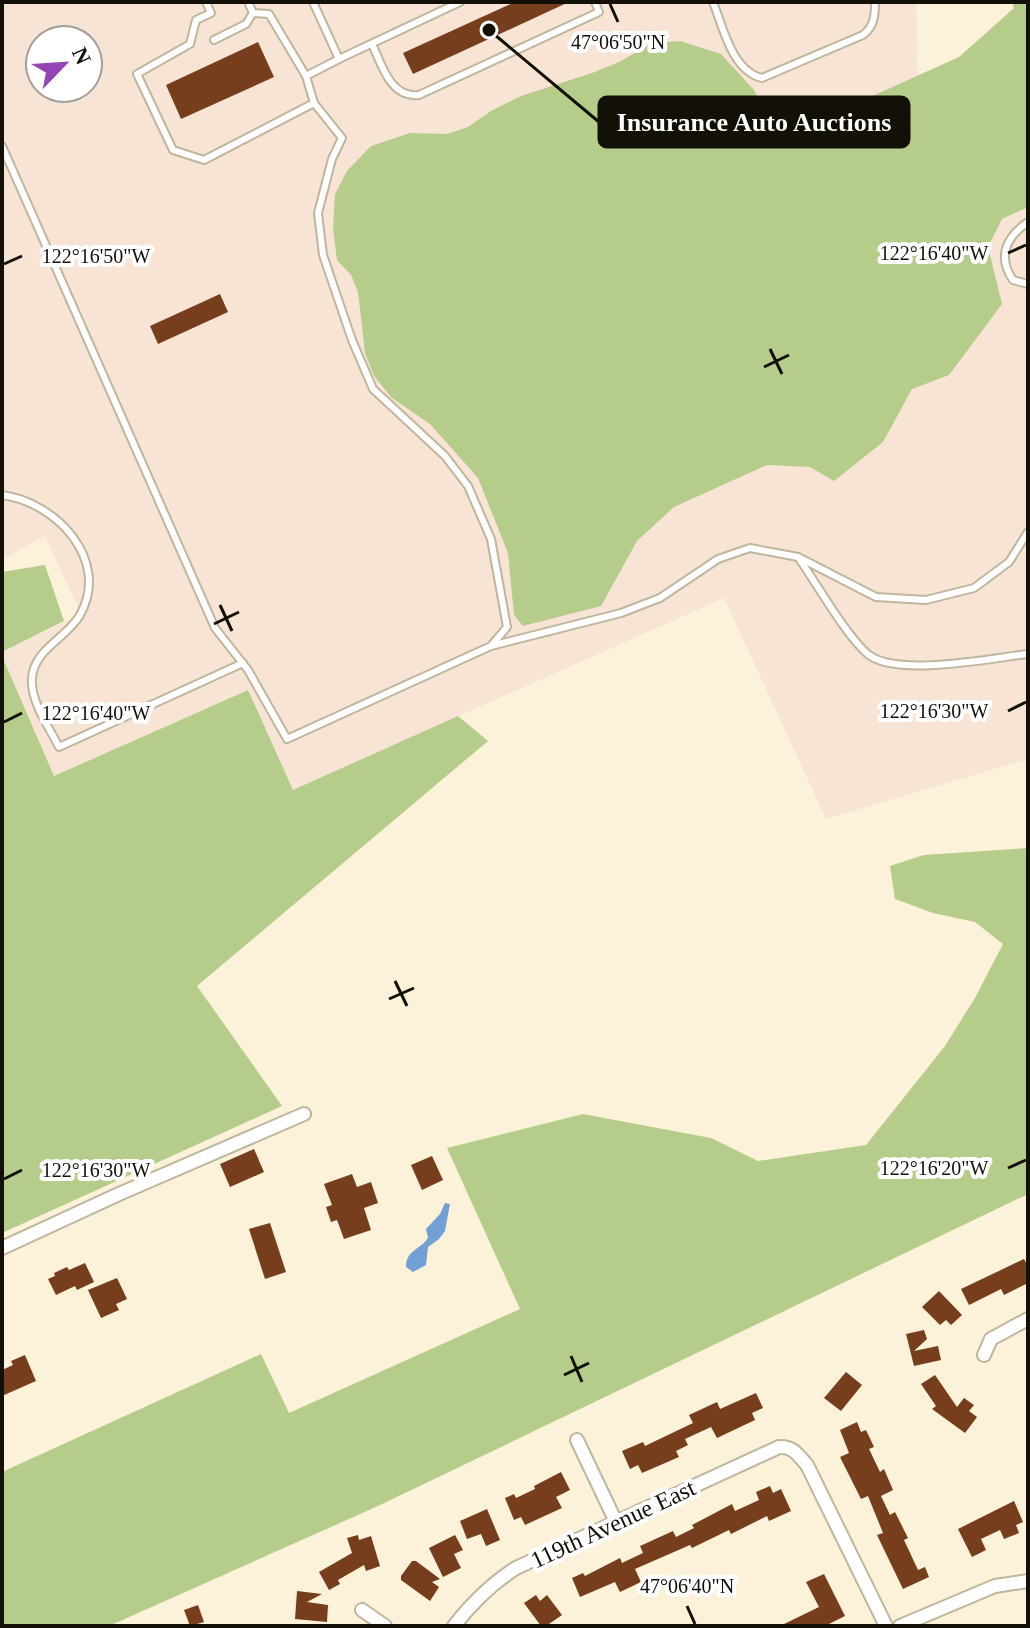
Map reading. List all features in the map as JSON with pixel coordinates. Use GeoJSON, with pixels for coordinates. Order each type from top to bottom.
{"type":"FeatureCollection","features":[{"type":"Feature","properties":{"kind":"street"},"geometry":{"type":"LineString","coordinates":[[2,1248],[304,1114]]}},
{"type":"Feature","properties":{"kind":"street"},"geometry":{"type":"LineString","coordinates":[[984,1355],[991,1339],[1028,1319]]}},
{"type":"Feature","properties":{"kind":"street"},"geometry":{"type":"LineString","coordinates":[[577,1440],[616,1522]]}},
{"type":"Feature","properties":{"kind":"street","name":"119th Avenue East"},"geometry":{"type":"LineString","coordinates":[[454,1626],[499,1579],[516,1568],[779,1447],[788,1446],[807,1465],[886,1626]]}},
{"type":"Feature","properties":{"kind":"street"},"geometry":{"type":"LineString","coordinates":[[900,1626],[995,1586],[1028,1581]]}},
{"type":"Feature","properties":{"kind":"street"},"geometry":{"type":"LineString","coordinates":[[362,1610],[385,1626]]}},
{"type":"Feature","properties":{"kind":"lane"},"geometry":{"type":"LineString","coordinates":[[206,2],[211,13],[196,20],[190,44],[137,74],[173,150],[204,160],[314,103]]}},
{"type":"Feature","properties":{"kind":"lane"},"geometry":{"type":"LineString","coordinates":[[248,2],[253,13]]}},
{"type":"Feature","properties":{"kind":"lane"},"geometry":{"type":"LineString","coordinates":[[313,2],[339,59]]}},
{"type":"Feature","properties":{"kind":"lane"},"geometry":{"type":"LineString","coordinates":[[306,76],[460,2]]}},
{"type":"Feature","properties":{"kind":"lane"},"geometry":{"type":"LineString","coordinates":[[372,44],[397,90],[408,96],[419,95],[599,12],[595,2]]}},
{"type":"Feature","properties":{"kind":"lane"},"geometry":{"type":"LineString","coordinates":[[713,2],[738,62],[746,71],[762,78],[863,35],[874,20],[875,2]]}},
{"type":"Feature","properties":{"kind":"lane"},"geometry":{"type":"LineString","coordinates":[[253,13],[269,14],[306,76],[314,103],[342,138],[332,159],[318,213],[323,255],[352,340],[373,389],[445,456],[468,486],[491,539],[507,627],[491,646]]}},
{"type":"Feature","properties":{"kind":"lane"},"geometry":{"type":"LineString","coordinates":[[214,40],[246,24],[253,13]]}},
{"type":"Feature","properties":{"kind":"lane"},"geometry":{"type":"LineString","coordinates":[[2,146],[215,628],[243,663],[287,739],[491,646],[621,613],[660,598],[718,559],[750,548],[798,557],[876,597],[926,600],[974,588],[1009,562],[1028,532]]}},
{"type":"Feature","properties":{"kind":"lane"},"geometry":{"type":"LineString","coordinates":[[1028,222],[1006,243],[1004,256],[1007,271],[1013,280],[1028,284]]}},
{"type":"Feature","properties":{"kind":"lane"},"geometry":{"type":"LineString","coordinates":[[2,495],[20,499],[66,526],[87,565],[84,607],[78,618],[40,657],[32,676],[36,699],[59,747],[243,663]]}},
{"type":"Feature","properties":{"kind":"lane"},"geometry":{"type":"LineString","coordinates":[[798,557],[856,640],[869,655],[881,661],[901,666],[930,666],[1028,654]]}},
{"type":"Feature","properties":{"kind":"shaded area"},"geometry":{"type":"Polygon","coordinates":[[[2,2],[916,2],[918,76],[457,282],[978,230],[1028,207],[1028,759],[826,819],[724,598],[293,790],[247,690],[54,776],[2,656],[2,652],[81,614],[45,536],[2,560],[2,2]]]}},
{"type":"Feature","properties":{"kind":"green space"},"geometry":{"type":"Polygon","coordinates":[[[1012,2],[1028,2],[1028,207],[1002,219],[988,247],[1002,304],[949,375],[912,389],[883,442],[834,481],[810,467],[767,465],[674,507],[637,541],[601,606],[523,626],[514,615],[508,553],[478,478],[430,424],[392,398],[374,376],[365,353],[358,292],[351,275],[337,260],[333,228],[335,194],[347,171],[371,146],[410,133],[447,134],[468,127],[521,96],[595,72],[653,43],[680,41],[721,54],[754,90],[777,139],[959,57],[1014,8],[1012,2]]]}},
{"type":"Feature","properties":{"kind":"green space"},"geometry":{"type":"Polygon","coordinates":[[[45,565],[64,621],[2,652],[2,572],[45,565]]]}},
{"type":"Feature","properties":{"kind":"green space"},"geometry":{"type":"Polygon","coordinates":[[[2,656],[54,776],[248,690],[293,790],[458,716],[488,741],[197,986],[282,1106],[2,1233],[2,656]]]}},
{"type":"Feature","properties":{"kind":"green space"},"geometry":{"type":"Polygon","coordinates":[[[1028,848],[1028,1194],[378,1506],[109,1626],[2,1626],[2,1472],[261,1354],[289,1413],[520,1309],[447,1148],[583,1114],[711,1138],[758,1161],[866,1145],[945,1046],[1003,944],[975,922],[933,913],[895,899],[890,866],[924,855],[1028,848]]]}},
{"type":"Feature","properties":{"kind":"water"},"geometry":{"type":"Polygon","coordinates":[[[445,1203],[450,1204],[445,1231],[428,1247],[426,1265],[413,1272],[406,1267],[408,1257],[428,1238],[426,1229],[440,1214],[445,1203]]]}},
{"type":"Feature","properties":{"kind":"building"},"geometry":{"type":"Polygon","coordinates":[[[515,2],[569,2],[413,74],[403,53],[515,2]]]}},
{"type":"Feature","properties":{"kind":"building"},"geometry":{"type":"Polygon","coordinates":[[[258,42],[274,77],[181,119],[166,85],[258,42]]]}},
{"type":"Feature","properties":{"kind":"building"},"geometry":{"type":"Polygon","coordinates":[[[220,294],[228,312],[158,344],[150,326],[220,294]]]}},
{"type":"Feature","properties":{"kind":"building"},"geometry":{"type":"Polygon","coordinates":[[[254,1149],[264,1172],[230,1187],[220,1164],[254,1149]]]}},
{"type":"Feature","properties":{"kind":"building"},"geometry":{"type":"Polygon","coordinates":[[[432,1156],[443,1180],[422,1190],[411,1165],[432,1156]]]}},
{"type":"Feature","properties":{"kind":"building"},"geometry":{"type":"Polygon","coordinates":[[[352,1174],[357,1187],[371,1182],[378,1203],[364,1208],[371,1230],[344,1239],[337,1220],[331,1222],[326,1207],[332,1205],[324,1184],[352,1174]]]}},
{"type":"Feature","properties":{"kind":"building"},"geometry":{"type":"Polygon","coordinates":[[[270,1223],[286,1272],[265,1279],[249,1229],[270,1223]]]}},
{"type":"Feature","properties":{"kind":"building"},"geometry":{"type":"Polygon","coordinates":[[[1024,1259],[1028,1266],[1028,1283],[1004,1295],[1001,1289],[969,1305],[961,1289],[1024,1259]]]}},
{"type":"Feature","properties":{"kind":"building"},"geometry":{"type":"Polygon","coordinates":[[[85,1263],[94,1282],[56,1295],[48,1279],[67,1267],[69,1270],[85,1263]]]}},
{"type":"Feature","properties":{"kind":"building"},"geometry":{"type":"Polygon","coordinates":[[[117,1278],[127,1299],[116,1304],[119,1310],[101,1318],[88,1290],[117,1278]]]}},
{"type":"Feature","properties":{"kind":"building"},"geometry":{"type":"Polygon","coordinates":[[[939,1291],[962,1315],[951,1325],[946,1320],[940,1325],[922,1307],[939,1291]]]}},
{"type":"Feature","properties":{"kind":"building"},"geometry":{"type":"Polygon","coordinates":[[[924,1330],[927,1339],[914,1351],[938,1346],[941,1360],[914,1366],[906,1334],[924,1330]]]}},
{"type":"Feature","properties":{"kind":"building"},"geometry":{"type":"Polygon","coordinates":[[[25,1355],[36,1381],[2,1396],[2,1370],[13,1365],[11,1361],[25,1355]]]}},
{"type":"Feature","properties":{"kind":"building"},"geometry":{"type":"Polygon","coordinates":[[[846,1372],[862,1385],[841,1411],[824,1398],[846,1372]]]}},
{"type":"Feature","properties":{"kind":"building"},"geometry":{"type":"Polygon","coordinates":[[[935,1375],[957,1407],[964,1398],[974,1405],[969,1411],[977,1417],[965,1433],[932,1409],[936,1406],[921,1384],[935,1375]]]}},
{"type":"Feature","properties":{"kind":"building"},"geometry":{"type":"Polygon","coordinates":[[[756,1393],[763,1408],[752,1413],[755,1420],[717,1438],[711,1427],[685,1439],[688,1445],[676,1451],[679,1457],[642,1473],[638,1465],[630,1469],[622,1451],[643,1442],[645,1446],[693,1423],[689,1415],[717,1402],[720,1409],[756,1393]]]}},
{"type":"Feature","properties":{"kind":"building"},"geometry":{"type":"Polygon","coordinates":[[[857,1422],[861,1432],[866,1430],[874,1447],[869,1449],[880,1472],[884,1469],[893,1490],[881,1496],[890,1515],[895,1512],[908,1538],[904,1540],[918,1570],[925,1567],[929,1577],[903,1589],[877,1535],[883,1533],[868,1496],[861,1499],[840,1457],[849,1453],[840,1430],[857,1422]]]}},
{"type":"Feature","properties":{"kind":"building"},"geometry":{"type":"Polygon","coordinates":[[[561,1472],[570,1490],[556,1497],[562,1508],[525,1525],[521,1517],[514,1520],[505,1498],[514,1494],[516,1498],[561,1472]]]}},
{"type":"Feature","properties":{"kind":"building"},"geometry":{"type":"Polygon","coordinates":[[[770,1486],[773,1493],[781,1489],[791,1511],[769,1521],[767,1516],[731,1534],[729,1530],[692,1548],[690,1545],[635,1569],[641,1582],[620,1592],[615,1582],[580,1597],[572,1578],[583,1573],[585,1576],[620,1558],[622,1563],[643,1553],[640,1546],[673,1531],[676,1537],[732,1504],[735,1511],[759,1500],[756,1492],[770,1486]]]}},
{"type":"Feature","properties":{"kind":"building"},"geometry":{"type":"Polygon","coordinates":[[[1014,1501],[1023,1522],[1016,1525],[1019,1533],[1004,1539],[1000,1530],[981,1539],[986,1550],[972,1557],[958,1529],[1014,1501]]]}},
{"type":"Feature","properties":{"kind":"building"},"geometry":{"type":"Polygon","coordinates":[[[487,1509],[500,1540],[486,1546],[481,1534],[467,1539],[460,1521],[487,1509]]]}},
{"type":"Feature","properties":{"kind":"building"},"geometry":{"type":"Polygon","coordinates":[[[358,1535],[359,1540],[371,1536],[380,1566],[366,1571],[364,1565],[338,1580],[340,1584],[329,1590],[319,1572],[352,1553],[347,1538],[358,1535]]]}},
{"type":"Feature","properties":{"kind":"building"},"geometry":{"type":"Polygon","coordinates":[[[455,1535],[463,1550],[454,1554],[461,1568],[443,1577],[429,1548],[455,1535]]]}},
{"type":"Feature","properties":{"kind":"building"},"geometry":{"type":"Polygon","coordinates":[[[412,1561],[440,1579],[432,1582],[439,1587],[430,1601],[401,1580],[412,1561]]]}},
{"type":"Feature","properties":{"kind":"building"},"geometry":{"type":"Polygon","coordinates":[[[824,1574],[845,1616],[825,1626],[780,1626],[819,1607],[806,1582],[824,1574]]]}},
{"type":"Feature","properties":{"kind":"building"},"geometry":{"type":"Polygon","coordinates":[[[297,1591],[322,1594],[307,1602],[328,1605],[327,1622],[295,1619],[297,1591]]]}},
{"type":"Feature","properties":{"kind":"building"},"geometry":{"type":"Polygon","coordinates":[[[536,1595],[540,1601],[547,1595],[562,1615],[541,1626],[524,1603],[536,1595]]]}},
{"type":"Feature","properties":{"kind":"building"},"geometry":{"type":"Polygon","coordinates":[[[198,1605],[204,1622],[190,1626],[184,1610],[198,1605]]]}},
{"type":"Feature","properties":{"kind":"place","name":"Insurance Auto Auctions"},"geometry":{"type":"Point","coordinates":[489,30]}}]}
